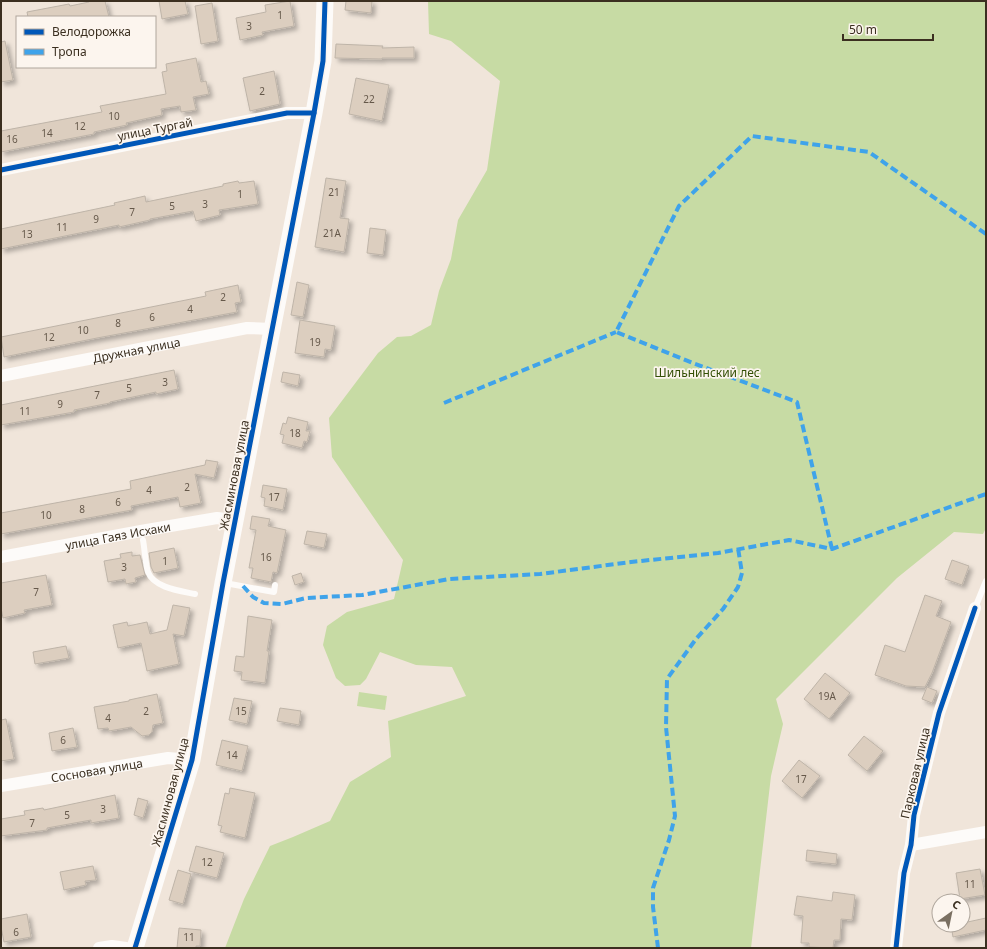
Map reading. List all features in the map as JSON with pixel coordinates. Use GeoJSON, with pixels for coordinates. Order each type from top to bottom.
{"type":"FeatureCollection","features":[{"type":"Feature","properties":{"kind":"street","name":"Жасминовая улица"},"geometry":{"type":"LineString","coordinates":[[135,948],[192,760],[223,583],[324,56],[325,1]]}},
{"type":"Feature","properties":{"kind":"street","name":"улица Тургай"},"geometry":{"type":"LineString","coordinates":[[1,170],[287,114],[314,113]]}},
{"type":"Feature","properties":{"kind":"street","name":"Дружная улица"},"geometry":{"type":"LineString","coordinates":[[1,376],[247,328],[272,329]]}},
{"type":"Feature","properties":{"kind":"street","name":"улица Гаяз Исхаки"},"geometry":{"type":"LineString","coordinates":[[1,557],[141,530],[217,518],[235,520]]}},
{"type":"Feature","properties":{"kind":"street","name":"Парковая улица"},"geometry":{"type":"LineString","coordinates":[[896,948],[904,873],[911,845],[914,815],[939,713],[975,608]]}},
{"type":"Feature","properties":{"kind":"street","name":"Сосновая улица"},"geometry":{"type":"LineString","coordinates":[[1,786],[168,758],[192,760]]}},
{"type":"Feature","properties":{"kind":"street"},"geometry":{"type":"LineString","coordinates":[[911,845],[986,832]]}},
{"type":"Feature","properties":{"kind":"street"},"geometry":{"type":"LineString","coordinates":[[99,948],[112,946],[126,948]]}},
{"type":"Feature","properties":{"kind":"lane"},"geometry":{"type":"LineString","coordinates":[[143,540],[148,572],[152,579],[174,590],[195,594]]}},
{"type":"Feature","properties":{"kind":"lane"},"geometry":{"type":"LineString","coordinates":[[975,608],[986,580]]}},
{"type":"Feature","properties":{"kind":"lane"},"geometry":{"type":"LineString","coordinates":[[223,583],[274,592],[275,586]]}},
{"type":"Feature","properties":{"kind":"green space","name":"Шильнинский лес"},"geometry":{"type":"Polygon","coordinates":[[[428,1],[986,1],[986,528],[983,534],[954,532],[897,578],[776,699],[783,724],[771,776],[751,948],[225,948],[244,899],[270,846],[330,821],[350,782],[391,757],[388,721],[466,696],[452,667],[416,665],[380,652],[366,679],[360,685],[345,686],[336,678],[323,645],[327,626],[347,612],[394,599],[403,560],[332,457],[329,418],[378,353],[397,337],[411,336],[431,325],[439,291],[451,259],[458,220],[487,170],[500,81],[451,41],[429,34],[428,1]]]}},
{"type":"Feature","properties":{"kind":"green space"},"geometry":{"type":"Polygon","coordinates":[[[359,692],[387,696],[385,710],[357,706],[359,692]]]}},
{"type":"Feature","properties":{"kind":"building"},"geometry":{"type":"Polygon","coordinates":[[[105,1],[109,16],[28,16],[27,12],[69,4],[70,6],[89,2],[105,1]]]}},
{"type":"Feature","properties":{"kind":"building"},"geometry":{"type":"Polygon","coordinates":[[[159,1],[185,1],[188,14],[162,19],[159,1]]]}},
{"type":"Feature","properties":{"kind":"building"},"geometry":{"type":"Polygon","coordinates":[[[290,1],[294,26],[262,32],[263,35],[240,40],[236,18],[266,12],[265,5],[290,1]]]}},
{"type":"Feature","properties":{"kind":"building"},"geometry":{"type":"Polygon","coordinates":[[[346,1],[372,1],[371,13],[345,10],[346,1]]]}},
{"type":"Feature","properties":{"kind":"building"},"geometry":{"type":"Polygon","coordinates":[[[212,3],[218,41],[201,44],[195,6],[212,3]]]}},
{"type":"Feature","properties":{"kind":"building"},"geometry":{"type":"Polygon","coordinates":[[[5,41],[13,80],[1,82],[1,42],[5,41]]]}},
{"type":"Feature","properties":{"kind":"building"},"geometry":{"type":"Polygon","coordinates":[[[336,44],[383,46],[382,48],[414,47],[414,58],[335,58],[336,44]]]}},
{"type":"Feature","properties":{"kind":"building"},"geometry":{"type":"Polygon","coordinates":[[[196,58],[201,82],[206,81],[209,94],[193,97],[196,110],[181,112],[180,106],[161,109],[162,115],[126,123],[127,125],[94,132],[94,134],[1,152],[1,131],[102,112],[100,106],[166,94],[162,72],[167,71],[166,64],[196,58]]]}},
{"type":"Feature","properties":{"kind":"building"},"geometry":{"type":"Polygon","coordinates":[[[274,71],[280,104],[250,111],[243,78],[274,71]]]}},
{"type":"Feature","properties":{"kind":"building"},"geometry":{"type":"Polygon","coordinates":[[[356,78],[389,85],[382,121],[349,114],[356,78]]]}},
{"type":"Feature","properties":{"kind":"building"},"geometry":{"type":"Polygon","coordinates":[[[326,178],[346,181],[340,218],[349,219],[344,252],[315,247],[326,178]]]}},
{"type":"Feature","properties":{"kind":"building"},"geometry":{"type":"Polygon","coordinates":[[[238,181],[239,183],[254,181],[258,204],[219,210],[220,215],[196,221],[193,211],[150,219],[119,227],[119,225],[1,249],[1,229],[115,205],[114,203],[145,196],[146,202],[223,186],[223,184],[238,181]]]}},
{"type":"Feature","properties":{"kind":"building"},"geometry":{"type":"Polygon","coordinates":[[[370,228],[386,230],[383,255],[367,253],[370,228]]]}},
{"type":"Feature","properties":{"kind":"building"},"geometry":{"type":"Polygon","coordinates":[[[297,282],[309,285],[303,317],[291,315],[297,282]]]}},
{"type":"Feature","properties":{"kind":"building"},"geometry":{"type":"Polygon","coordinates":[[[238,285],[241,302],[235,303],[237,312],[4,357],[1,337],[206,296],[205,292],[238,285]]]}},
{"type":"Feature","properties":{"kind":"building"},"geometry":{"type":"Polygon","coordinates":[[[300,320],[335,326],[331,350],[325,349],[324,357],[295,353],[300,320]]]}},
{"type":"Feature","properties":{"kind":"building"},"geometry":{"type":"Polygon","coordinates":[[[174,370],[178,389],[110,402],[74,410],[74,412],[1,425],[1,405],[174,370]]]}},
{"type":"Feature","properties":{"kind":"building"},"geometry":{"type":"Polygon","coordinates":[[[283,372],[300,375],[298,386],[281,382],[283,372]]]}},
{"type":"Feature","properties":{"kind":"building"},"geometry":{"type":"Polygon","coordinates":[[[288,417],[308,422],[306,431],[310,431],[307,442],[304,441],[302,448],[282,443],[284,435],[280,434],[283,423],[286,424],[288,417]]]}},
{"type":"Feature","properties":{"kind":"building"},"geometry":{"type":"Polygon","coordinates":[[[206,460],[218,462],[214,478],[195,474],[201,503],[180,507],[178,497],[131,506],[132,510],[1,534],[1,513],[131,489],[130,481],[205,465],[206,460]]]}},
{"type":"Feature","properties":{"kind":"building"},"geometry":{"type":"Polygon","coordinates":[[[263,485],[287,489],[283,510],[264,506],[265,498],[261,497],[263,485]]]}},
{"type":"Feature","properties":{"kind":"building"},"geometry":{"type":"Polygon","coordinates":[[[252,516],[270,519],[268,526],[286,530],[277,573],[273,572],[271,582],[251,578],[253,568],[249,568],[256,530],[250,529],[252,516]]]}},
{"type":"Feature","properties":{"kind":"building"},"geometry":{"type":"Polygon","coordinates":[[[307,531],[327,534],[324,548],[304,544],[307,531]]]}},
{"type":"Feature","properties":{"kind":"building"},"geometry":{"type":"Polygon","coordinates":[[[174,548],[178,568],[154,573],[151,567],[149,553],[174,548]]]}},
{"type":"Feature","properties":{"kind":"building"},"geometry":{"type":"Polygon","coordinates":[[[132,552],[132,556],[140,555],[145,575],[135,578],[136,582],[126,584],[125,579],[108,582],[104,561],[121,558],[120,554],[132,552]]]}},
{"type":"Feature","properties":{"kind":"building"},"geometry":{"type":"Polygon","coordinates":[[[952,560],[969,566],[962,585],[945,579],[952,560]]]}},
{"type":"Feature","properties":{"kind":"building"},"geometry":{"type":"Polygon","coordinates":[[[301,573],[304,582],[295,585],[292,576],[301,573]]]}},
{"type":"Feature","properties":{"kind":"building"},"geometry":{"type":"Polygon","coordinates":[[[46,575],[52,605],[24,610],[25,613],[3,618],[1,608],[1,583],[46,575]]]}},
{"type":"Feature","properties":{"kind":"building"},"geometry":{"type":"Polygon","coordinates":[[[925,595],[942,601],[936,616],[951,622],[932,673],[925,687],[906,686],[875,675],[885,645],[905,652],[925,595]]]}},
{"type":"Feature","properties":{"kind":"building"},"geometry":{"type":"Polygon","coordinates":[[[173,605],[190,608],[184,636],[173,634],[179,664],[147,671],[141,643],[118,648],[113,625],[127,622],[128,626],[147,622],[150,634],[167,630],[173,605]]]}},
{"type":"Feature","properties":{"kind":"building"},"geometry":{"type":"Polygon","coordinates":[[[248,616],[272,620],[267,651],[269,651],[265,683],[241,680],[242,672],[234,671],[236,656],[244,657],[248,616]]]}},
{"type":"Feature","properties":{"kind":"building"},"geometry":{"type":"Polygon","coordinates":[[[66,646],[69,658],[35,664],[33,652],[66,646]]]}},
{"type":"Feature","properties":{"kind":"building"},"geometry":{"type":"Polygon","coordinates":[[[825,673],[850,693],[829,719],[804,699],[825,673]]]}},
{"type":"Feature","properties":{"kind":"building"},"geometry":{"type":"Polygon","coordinates":[[[927,687],[937,691],[932,703],[922,699],[927,687]]]}},
{"type":"Feature","properties":{"kind":"building"},"geometry":{"type":"Polygon","coordinates":[[[157,694],[163,723],[153,725],[152,732],[149,735],[142,736],[131,727],[109,731],[108,728],[98,729],[94,707],[157,694]]]}},
{"type":"Feature","properties":{"kind":"building"},"geometry":{"type":"Polygon","coordinates":[[[234,698],[252,701],[247,724],[229,720],[234,698]]]}},
{"type":"Feature","properties":{"kind":"building"},"geometry":{"type":"Polygon","coordinates":[[[280,708],[301,711],[299,725],[277,721],[280,708]]]}},
{"type":"Feature","properties":{"kind":"building"},"geometry":{"type":"Polygon","coordinates":[[[6,719],[14,759],[1,761],[1,720],[6,719]]]}},
{"type":"Feature","properties":{"kind":"building"},"geometry":{"type":"Polygon","coordinates":[[[73,728],[77,747],[52,751],[49,733],[73,728]]]}},
{"type":"Feature","properties":{"kind":"building"},"geometry":{"type":"Polygon","coordinates":[[[864,736],[883,751],[867,771],[848,755],[864,736]]]}},
{"type":"Feature","properties":{"kind":"building"},"geometry":{"type":"Polygon","coordinates":[[[222,740],[248,746],[242,771],[216,765],[222,740]]]}},
{"type":"Feature","properties":{"kind":"building"},"geometry":{"type":"Polygon","coordinates":[[[799,760],[820,776],[802,798],[782,781],[799,760]]]}},
{"type":"Feature","properties":{"kind":"building"},"geometry":{"type":"Polygon","coordinates":[[[230,788],[255,793],[245,838],[220,832],[222,826],[218,825],[225,793],[229,794],[230,788]]]}},
{"type":"Feature","properties":{"kind":"building"},"geometry":{"type":"Polygon","coordinates":[[[115,795],[119,818],[91,823],[91,820],[47,828],[47,830],[1,836],[1,819],[25,815],[24,811],[43,808],[44,810],[115,795]]]}},
{"type":"Feature","properties":{"kind":"building"},"geometry":{"type":"Polygon","coordinates":[[[138,798],[148,801],[143,818],[134,815],[138,798]]]}},
{"type":"Feature","properties":{"kind":"building"},"geometry":{"type":"Polygon","coordinates":[[[196,846],[224,853],[217,878],[189,871],[196,846]]]}},
{"type":"Feature","properties":{"kind":"building"},"geometry":{"type":"Polygon","coordinates":[[[807,850],[837,854],[836,864],[806,861],[807,850]]]}},
{"type":"Feature","properties":{"kind":"building"},"geometry":{"type":"Polygon","coordinates":[[[93,866],[96,880],[85,881],[86,885],[64,890],[60,872],[93,866]]]}},
{"type":"Feature","properties":{"kind":"building"},"geometry":{"type":"Polygon","coordinates":[[[980,869],[985,895],[971,897],[971,893],[959,893],[956,873],[980,869]]]}},
{"type":"Feature","properties":{"kind":"building"},"geometry":{"type":"Polygon","coordinates":[[[178,870],[191,874],[183,904],[169,900],[178,870]]]}},
{"type":"Feature","properties":{"kind":"building"},"geometry":{"type":"Polygon","coordinates":[[[833,892],[855,895],[852,920],[841,919],[840,940],[834,940],[833,948],[809,947],[809,943],[801,943],[803,916],[794,915],[797,896],[832,901],[833,892]]]}},
{"type":"Feature","properties":{"kind":"building"},"geometry":{"type":"Polygon","coordinates":[[[27,914],[31,937],[4,942],[1,919],[27,914]]]}},
{"type":"Feature","properties":{"kind":"building"},"geometry":{"type":"Polygon","coordinates":[[[986,918],[986,930],[953,937],[952,933],[971,933],[971,921],[986,918]]]}},
{"type":"Feature","properties":{"kind":"building"},"geometry":{"type":"Polygon","coordinates":[[[179,928],[201,930],[200,946],[196,946],[196,948],[177,948],[179,928]]]}},
{"type":"Feature","properties":{"kind":"marked path"},"geometry":{"type":"LineString","coordinates":[[832,549],[797,402],[616,332],[679,206],[752,136],[869,152],[986,234]]}},
{"type":"Feature","properties":{"kind":"marked path"},"geometry":{"type":"LineString","coordinates":[[444,403],[616,332]]}},
{"type":"Feature","properties":{"kind":"marked path"},"geometry":{"type":"LineString","coordinates":[[243,586],[253,597],[264,603],[282,604],[306,598],[362,595],[449,579],[540,574],[631,562],[718,553],[789,540],[832,549],[986,494]]}},
{"type":"Feature","properties":{"kind":"marked path"},"geometry":{"type":"LineString","coordinates":[[658,948],[653,907],[653,888],[669,840],[675,816],[666,727],[667,679],[696,639],[723,609],[738,587],[742,573],[738,548]]}},
{"type":"Feature","properties":{"kind":"cycle path"},"geometry":{"type":"LineString","coordinates":[[135,948],[192,760],[223,583],[314,113],[323,61],[325,1]]}},
{"type":"Feature","properties":{"kind":"cycle path"},"geometry":{"type":"LineString","coordinates":[[1,170],[287,113],[314,113]]}},
{"type":"Feature","properties":{"kind":"cycle path"},"geometry":{"type":"LineString","coordinates":[[896,948],[904,873],[911,845],[914,815],[939,713],[975,608]]}}]}
